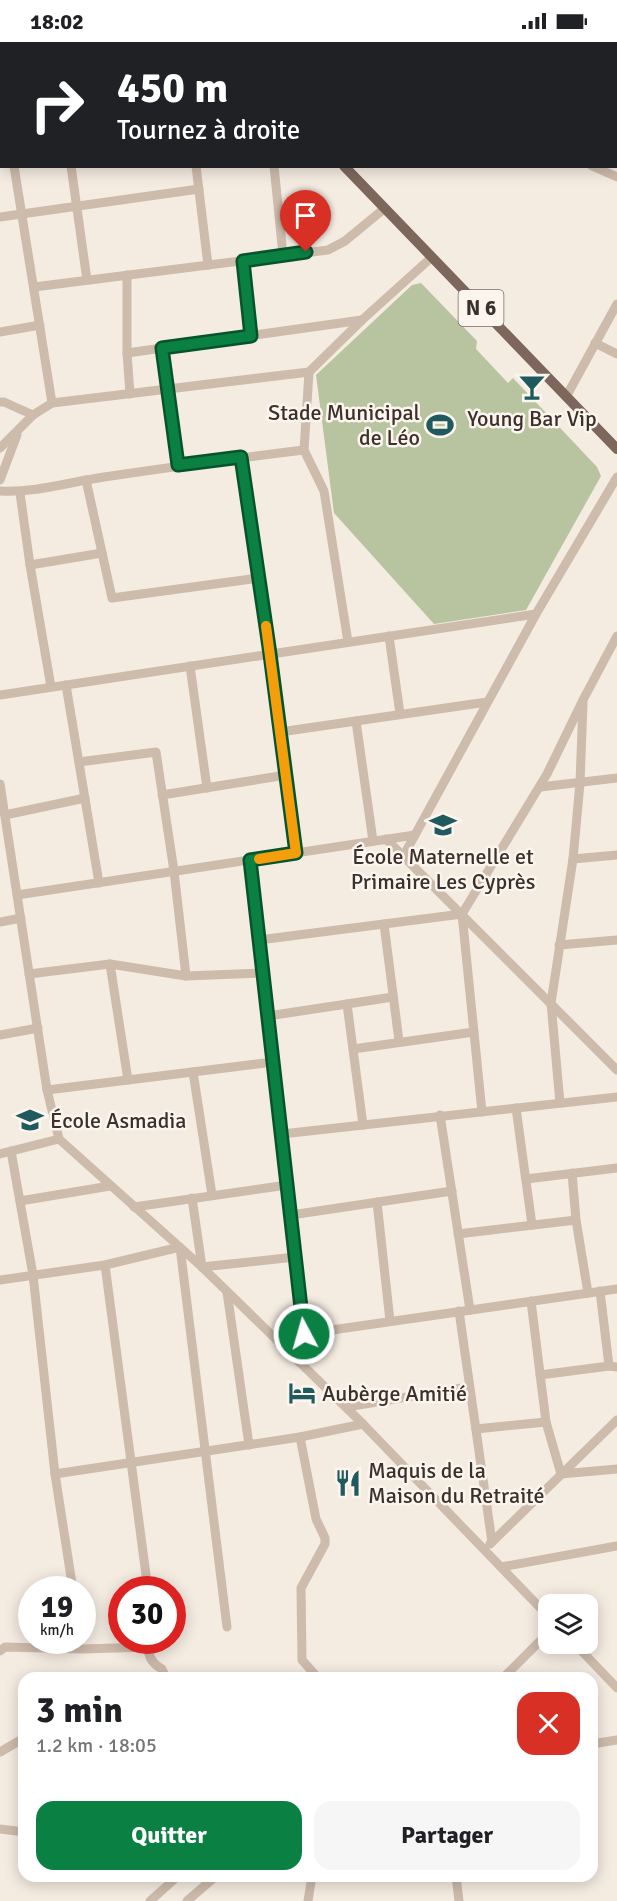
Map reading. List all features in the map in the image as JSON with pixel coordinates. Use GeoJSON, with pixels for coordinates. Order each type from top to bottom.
{"type":"FeatureCollection","features":[{"type":"Feature","properties":{"kind":"main road","name":"N 6"},"geometry":{"type":"LineString","coordinates":[[346,168],[617,449]]}},
{"type":"Feature","properties":{"kind":"street"},"geometry":{"type":"LineString","coordinates":[[14,168],[52,403]]}},
{"type":"Feature","properties":{"kind":"street"},"geometry":{"type":"LineString","coordinates":[[71,168],[87,280]]}},
{"type":"Feature","properties":{"kind":"street"},"geometry":{"type":"LineString","coordinates":[[196,168],[208,265]]}},
{"type":"Feature","properties":{"kind":"street"},"geometry":{"type":"LineString","coordinates":[[274,168],[283,255]]}},
{"type":"Feature","properties":{"kind":"street"},"geometry":{"type":"LineString","coordinates":[[596,168],[617,177]]}},
{"type":"Feature","properties":{"kind":"street"},"geometry":{"type":"LineString","coordinates":[[0,217],[199,189]]}},
{"type":"Feature","properties":{"kind":"street"},"geometry":{"type":"LineString","coordinates":[[34,287],[328,250],[345,241],[385,208]]}},
{"type":"Feature","properties":{"kind":"street"},"geometry":{"type":"LineString","coordinates":[[1,446],[33,415],[52,403],[309,372],[432,257]]}},
{"type":"Feature","properties":{"kind":"street"},"geometry":{"type":"LineString","coordinates":[[243,261],[251,336]]}},
{"type":"Feature","properties":{"kind":"street"},"geometry":{"type":"LineString","coordinates":[[127,275],[126,353],[130,394]]}},
{"type":"Feature","properties":{"kind":"street"},"geometry":{"type":"LineString","coordinates":[[566,397],[617,304]]}},
{"type":"Feature","properties":{"kind":"street"},"geometry":{"type":"LineString","coordinates":[[126,353],[362,320]]}},
{"type":"Feature","properties":{"kind":"street"},"geometry":{"type":"LineString","coordinates":[[0,332],[40,325]]}},
{"type":"Feature","properties":{"kind":"street"},"geometry":{"type":"LineString","coordinates":[[595,343],[617,354]]}},
{"type":"Feature","properties":{"kind":"street"},"geometry":{"type":"LineString","coordinates":[[162,348],[178,465]]}},
{"type":"Feature","properties":{"kind":"street"},"geometry":{"type":"LineString","coordinates":[[309,372],[304,450],[324,491],[348,642]]}},
{"type":"Feature","properties":{"kind":"street"},"geometry":{"type":"LineString","coordinates":[[0,402],[33,415]]}},
{"type":"Feature","properties":{"kind":"street"},"geometry":{"type":"LineString","coordinates":[[0,480],[20,427]]}},
{"type":"Feature","properties":{"kind":"street"},"geometry":{"type":"LineString","coordinates":[[0,491],[20,492],[178,465],[304,450]]}},
{"type":"Feature","properties":{"kind":"street"},"geometry":{"type":"LineString","coordinates":[[241,457],[296,853]]}},
{"type":"Feature","properties":{"kind":"street"},"geometry":{"type":"LineString","coordinates":[[404,855],[536,614],[617,477]]}},
{"type":"Feature","properties":{"kind":"street"},"geometry":{"type":"LineString","coordinates":[[86,480],[112,598],[259,578]]}},
{"type":"Feature","properties":{"kind":"street"},"geometry":{"type":"LineString","coordinates":[[20,492],[51,687]]}},
{"type":"Feature","properties":{"kind":"street"},"geometry":{"type":"LineString","coordinates":[[30,565],[102,553]]}},
{"type":"Feature","properties":{"kind":"street"},"geometry":{"type":"LineString","coordinates":[[0,695],[536,614]]}},
{"type":"Feature","properties":{"kind":"street"},"geometry":{"type":"LineString","coordinates":[[389,636],[400,714]]}},
{"type":"Feature","properties":{"kind":"street"},"geometry":{"type":"LineString","coordinates":[[482,1112],[462,914],[540,787],[617,636]]}},
{"type":"Feature","properties":{"kind":"street"},"geometry":{"type":"LineString","coordinates":[[190,666],[207,788]]}},
{"type":"Feature","properties":{"kind":"street"},"geometry":{"type":"LineString","coordinates":[[66,685],[99,883]]}},
{"type":"Feature","properties":{"kind":"street"},"geometry":{"type":"LineString","coordinates":[[560,1103],[551,1003],[573,859],[580,783],[584,698]]}},
{"type":"Feature","properties":{"kind":"street"},"geometry":{"type":"LineString","coordinates":[[280,732],[487,702]]}},
{"type":"Feature","properties":{"kind":"street"},"geometry":{"type":"LineString","coordinates":[[356,721],[373,841]]}},
{"type":"Feature","properties":{"kind":"street"},"geometry":{"type":"LineString","coordinates":[[79,762],[156,752],[174,872],[186,976]]}},
{"type":"Feature","properties":{"kind":"street"},"geometry":{"type":"LineString","coordinates":[[162,795],[286,775]]}},
{"type":"Feature","properties":{"kind":"street"},"geometry":{"type":"LineString","coordinates":[[540,787],[617,778]]}},
{"type":"Feature","properties":{"kind":"street"},"geometry":{"type":"LineString","coordinates":[[0,784],[5,815],[5,849],[17,895],[47,1090],[59,1139],[202,1267],[346,1407],[538,1606]]}},
{"type":"Feature","properties":{"kind":"street"},"geometry":{"type":"LineString","coordinates":[[5,815],[85,798]]}},
{"type":"Feature","properties":{"kind":"street"},"geometry":{"type":"LineString","coordinates":[[17,895],[415,835]]}},
{"type":"Feature","properties":{"kind":"street"},"geometry":{"type":"LineString","coordinates":[[386,839],[617,1070]]}},
{"type":"Feature","properties":{"kind":"street"},"geometry":{"type":"LineString","coordinates":[[573,859],[617,855]]}},
{"type":"Feature","properties":{"kind":"street"},"geometry":{"type":"LineString","coordinates":[[250,860],[304,1334],[299,1362]]}},
{"type":"Feature","properties":{"kind":"street"},"geometry":{"type":"LineString","coordinates":[[259,940],[462,914]]}},
{"type":"Feature","properties":{"kind":"street"},"geometry":{"type":"LineString","coordinates":[[0,921],[21,918]]}},
{"type":"Feature","properties":{"kind":"street"},"geometry":{"type":"LineString","coordinates":[[384,924],[399,1041]]}},
{"type":"Feature","properties":{"kind":"street"},"geometry":{"type":"LineString","coordinates":[[560,945],[617,940]]}},
{"type":"Feature","properties":{"kind":"street"},"geometry":{"type":"LineString","coordinates":[[29,974],[110,964],[186,976],[263,973]]}},
{"type":"Feature","properties":{"kind":"street"},"geometry":{"type":"LineString","coordinates":[[110,964],[128,1080]]}},
{"type":"Feature","properties":{"kind":"street"},"geometry":{"type":"LineString","coordinates":[[268,1016],[393,997]]}},
{"type":"Feature","properties":{"kind":"street"},"geometry":{"type":"LineString","coordinates":[[347,1004],[363,1125]]}},
{"type":"Feature","properties":{"kind":"street"},"geometry":{"type":"LineString","coordinates":[[0,1035],[38,1028]]}},
{"type":"Feature","properties":{"kind":"street"},"geometry":{"type":"LineString","coordinates":[[353,1049],[474,1032]]}},
{"type":"Feature","properties":{"kind":"street"},"geometry":{"type":"LineString","coordinates":[[47,1090],[273,1062]]}},
{"type":"Feature","properties":{"kind":"street"},"geometry":{"type":"LineString","coordinates":[[193,1072],[212,1195]]}},
{"type":"Feature","properties":{"kind":"street"},"geometry":{"type":"LineString","coordinates":[[282,1134],[617,1096]]}},
{"type":"Feature","properties":{"kind":"street"},"geometry":{"type":"LineString","coordinates":[[516,1108],[532,1225]]}},
{"type":"Feature","properties":{"kind":"street"},"geometry":{"type":"LineString","coordinates":[[440,1115],[470,1310]]}},
{"type":"Feature","properties":{"kind":"street"},"geometry":{"type":"LineString","coordinates":[[0,1154],[59,1139]]}},
{"type":"Feature","properties":{"kind":"street"},"geometry":{"type":"LineString","coordinates":[[11,1151],[33,1275],[55,1474],[71,1576]]}},
{"type":"Feature","properties":{"kind":"street"},"geometry":{"type":"LineString","coordinates":[[526,1179],[617,1168]]}},
{"type":"Feature","properties":{"kind":"street"},"geometry":{"type":"LineString","coordinates":[[572,1173],[576,1220],[588,1293]]}},
{"type":"Feature","properties":{"kind":"street"},"geometry":{"type":"LineString","coordinates":[[134,1207],[287,1185]]}},
{"type":"Feature","properties":{"kind":"street"},"geometry":{"type":"LineString","coordinates":[[20,1202],[110,1186]]}},
{"type":"Feature","properties":{"kind":"street"},"geometry":{"type":"LineString","coordinates":[[291,1215],[452,1191]]}},
{"type":"Feature","properties":{"kind":"street"},"geometry":{"type":"LineString","coordinates":[[192,1198],[202,1267]]}},
{"type":"Feature","properties":{"kind":"street"},"geometry":{"type":"LineString","coordinates":[[376,1202],[390,1321]]}},
{"type":"Feature","properties":{"kind":"street"},"geometry":{"type":"LineString","coordinates":[[458,1234],[576,1220]]}},
{"type":"Feature","properties":{"kind":"street"},"geometry":{"type":"LineString","coordinates":[[0,1280],[105,1265],[180,1247]]}},
{"type":"Feature","properties":{"kind":"street"},"geometry":{"type":"LineString","coordinates":[[180,1247],[227,1627]]}},
{"type":"Feature","properties":{"kind":"street"},"geometry":{"type":"LineString","coordinates":[[202,1267],[296,1257]]}},
{"type":"Feature","properties":{"kind":"street"},"geometry":{"type":"LineString","coordinates":[[105,1265],[146,1576]]}},
{"type":"Feature","properties":{"kind":"street"},"geometry":{"type":"LineString","coordinates":[[304,1334],[617,1289]]}},
{"type":"Feature","properties":{"kind":"street"},"geometry":{"type":"LineString","coordinates":[[540,1374],[613,1366],[600,1291]]}},
{"type":"Feature","properties":{"kind":"street"},"geometry":{"type":"LineString","coordinates":[[227,1292],[249,1445]]}},
{"type":"Feature","properties":{"kind":"street"},"geometry":{"type":"LineString","coordinates":[[531,1301],[546,1422],[561,1474]]}},
{"type":"Feature","properties":{"kind":"street"},"geometry":{"type":"LineString","coordinates":[[459,1311],[468,1387],[492,1542]]}},
{"type":"Feature","properties":{"kind":"street"},"geometry":{"type":"LineString","coordinates":[[346,1407],[468,1387]]}},
{"type":"Feature","properties":{"kind":"street"},"geometry":{"type":"LineString","coordinates":[[485,1550],[617,1420]]}},
{"type":"Feature","properties":{"kind":"street"},"geometry":{"type":"LineString","coordinates":[[476,1429],[546,1422]]}},
{"type":"Feature","properties":{"kind":"street"},"geometry":{"type":"LineString","coordinates":[[55,1474],[300,1437],[363,1424]]}},
{"type":"Feature","properties":{"kind":"street"},"geometry":{"type":"LineString","coordinates":[[300,1437],[316,1520],[325,1538],[325,1544],[300,1588],[302,1660],[313,1672]]}},
{"type":"Feature","properties":{"kind":"street"},"geometry":{"type":"LineString","coordinates":[[561,1474],[617,1470]]}},
{"type":"Feature","properties":{"kind":"street"},"geometry":{"type":"LineString","coordinates":[[501,1567],[617,1546]]}},
{"type":"Feature","properties":{"kind":"street"},"geometry":{"type":"LineString","coordinates":[[509,1672],[538,1643]]}},
{"type":"Feature","properties":{"kind":"street"},"geometry":{"type":"LineString","coordinates":[[0,1650],[5,1647],[18,1647]]}},
{"type":"Feature","properties":{"kind":"street"},"geometry":{"type":"LineString","coordinates":[[151,1654],[153,1664],[163,1672]]}},
{"type":"Feature","properties":{"kind":"street"},"geometry":{"type":"LineString","coordinates":[[585,1654],[617,1688]]}},
{"type":"Feature","properties":{"kind":"street"},"geometry":{"type":"LineString","coordinates":[[598,1743],[617,1740]]}},
{"type":"Feature","properties":{"kind":"street"},"geometry":{"type":"LineString","coordinates":[[0,1752],[18,1742]]}},
{"type":"Feature","properties":{"kind":"street"},"geometry":{"type":"LineString","coordinates":[[0,1829],[18,1831]]}},
{"type":"Feature","properties":{"kind":"street"},"geometry":{"type":"LineString","coordinates":[[150,1901],[171,1882]]}},
{"type":"Feature","properties":{"kind":"street"},"geometry":{"type":"LineString","coordinates":[[187,1901],[209,1882]]}},
{"type":"Feature","properties":{"kind":"street"},"geometry":{"type":"LineString","coordinates":[[308,1901],[311,1882]]}},
{"type":"Feature","properties":{"kind":"street"},"geometry":{"type":"LineString","coordinates":[[457,1882],[459,1901]]}},
{"type":"Feature","properties":{"kind":"green space","name":"Stade Municipal de Léo"},"geometry":{"type":"Polygon","coordinates":[[[421,283],[477,341],[476,349],[508,383],[513,378],[597,467],[601,476],[526,610],[434,624],[334,513],[316,375],[412,285],[421,283]]]}},
{"type":"Feature","properties":{"kind":"slow traffic"},"geometry":{"type":"LineString","coordinates":[[259,859],[296,853],[266,626]]}},
{"type":"Feature","properties":{"kind":"place","name":"Young Bar Vip"},"geometry":{"type":"Point","coordinates":[532,387]}},
{"type":"Feature","properties":{"kind":"place","name":"Stade Municipal de Léo"},"geometry":{"type":"Point","coordinates":[440,425]}},
{"type":"Feature","properties":{"kind":"place","name":"École Maternelle et Primaire Les Cyprès"},"geometry":{"type":"Point","coordinates":[443,825]}},
{"type":"Feature","properties":{"kind":"place","name":"École Asmadia"},"geometry":{"type":"Point","coordinates":[30,1120]}},
{"type":"Feature","properties":{"kind":"place","name":"Aubèrge Amitié"},"geometry":{"type":"Point","coordinates":[302,1393]}},
{"type":"Feature","properties":{"kind":"place","name":"Maquis de la Maison du Retraité"},"geometry":{"type":"Point","coordinates":[348,1483]}},
{"type":"Feature","properties":{"kind":"route"},"geometry":{"type":"LineString","coordinates":[[304,1334],[250,860],[296,853],[270,654],[241,457],[178,465],[162,348],[251,336],[243,261],[306,252]]}}]}
